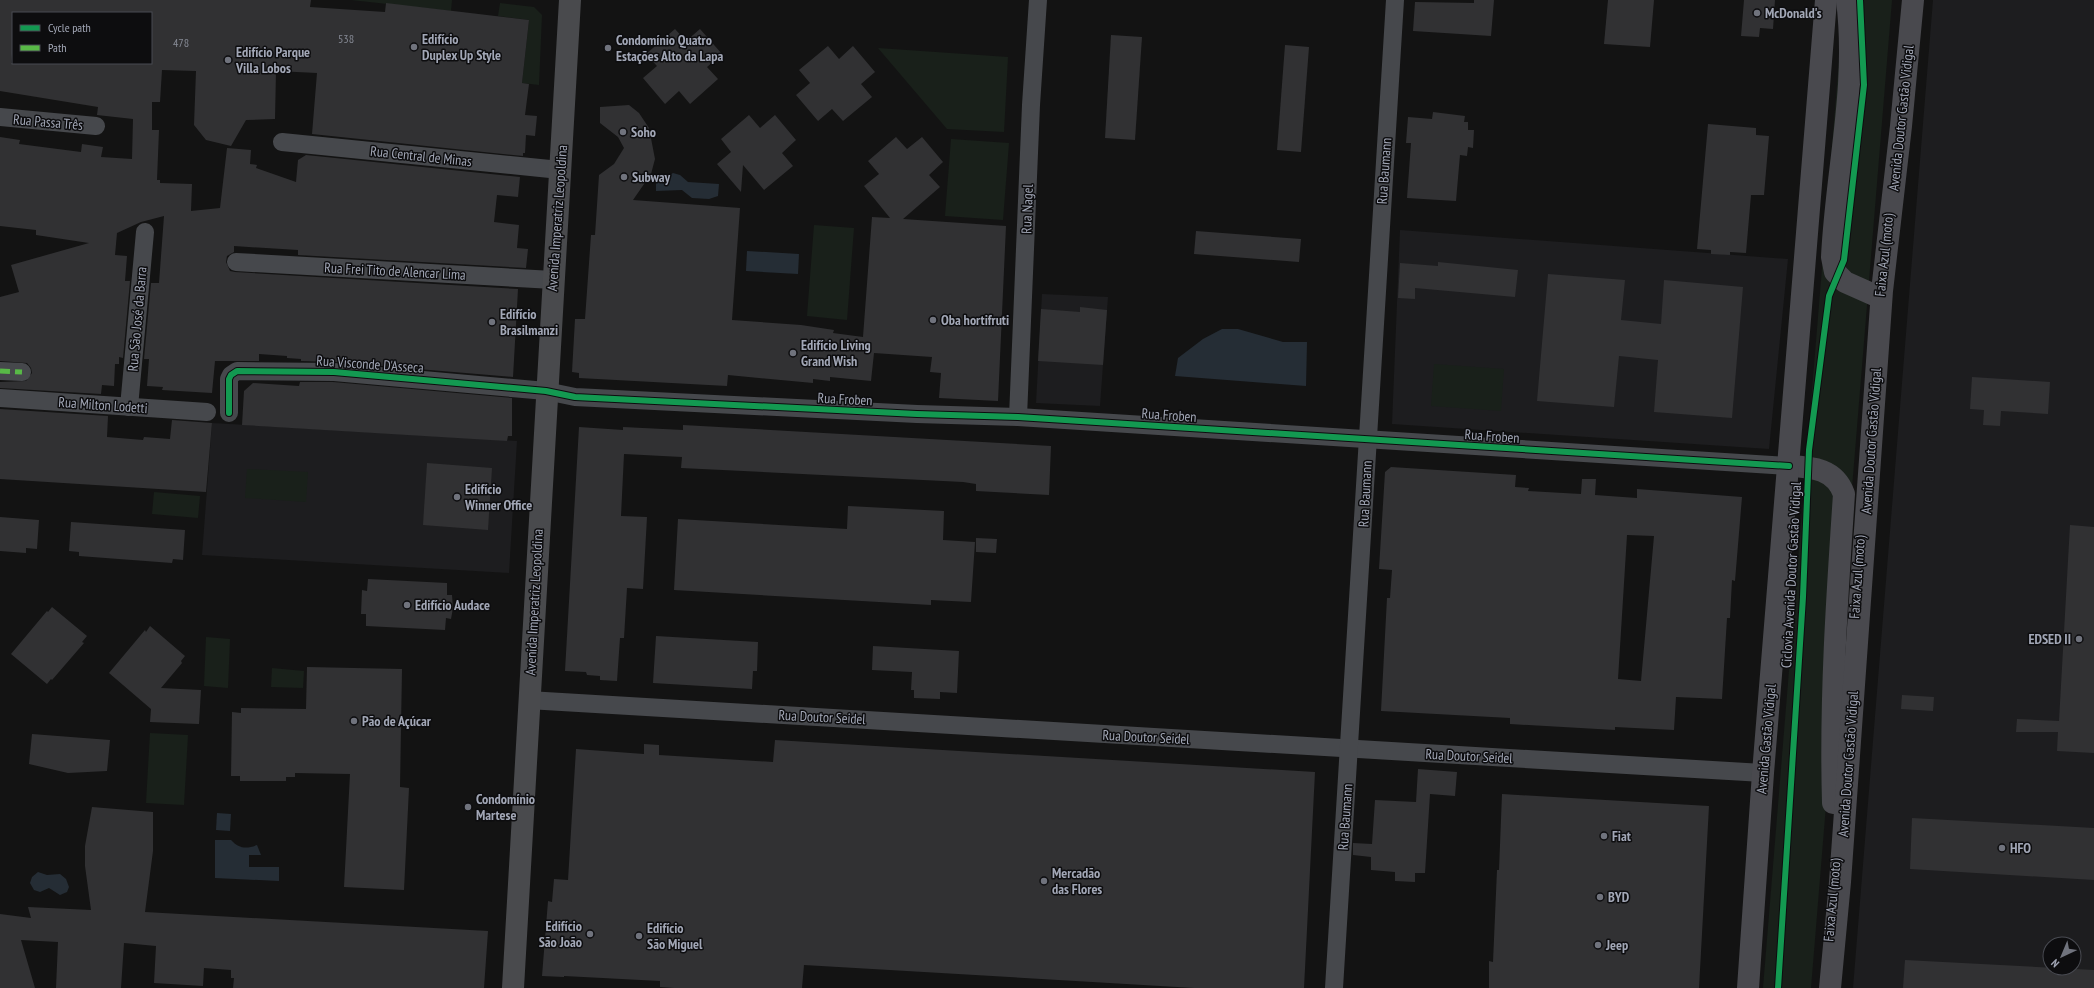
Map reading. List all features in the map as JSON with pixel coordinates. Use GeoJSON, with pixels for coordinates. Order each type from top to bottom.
{"type":"FeatureCollection","features":[{"type":"Feature","properties":{"kind":"highway"},"geometry":{"type":"LineString","coordinates":[[1826,0],[1790,466],[1808,467],[1829,474],[1841,485],[1844,494],[1834,637],[1831,742],[1833,806],[1840,882],[1830,988]]}},
{"type":"Feature","properties":{"kind":"highway"},"geometry":{"type":"LineString","coordinates":[[1847,0],[1850,64],[1849,100],[1832,257],[1835,272],[1838,277],[1854,287],[1880,298]]}},
{"type":"Feature","properties":{"kind":"highway","name":"Avenida Doutor Gastão Vidigal"},"geometry":{"type":"LineString","coordinates":[[1840,882],[1880,298],[1901,126],[1913,0]]}},
{"type":"Feature","properties":{"kind":"highway","name":"Avenida Gastão Vidigal"},"geometry":{"type":"LineString","coordinates":[[1748,988],[1763,773],[1790,466]]}},
{"type":"Feature","properties":{"kind":"main road","name":"Avenida Imperatriz Leopoldina"},"geometry":{"type":"LineString","coordinates":[[513,988],[528,700],[570,0]]}},
{"type":"Feature","properties":{"kind":"street","name":"Rua Nagel"},"geometry":{"type":"LineString","coordinates":[[1018,418],[1031,105],[1038,0]]}},
{"type":"Feature","properties":{"kind":"street","name":"Rua Baumann"},"geometry":{"type":"LineString","coordinates":[[1334,988],[1350,749],[1395,0]]}},
{"type":"Feature","properties":{"kind":"street","name":"Faixa Azul (moto)"},"geometry":{"type":"LineString","coordinates":[[1825,988],[1880,298],[1898,124],[1908,0]]}},
{"type":"Feature","properties":{"kind":"street","name":"Rua Passa Três"},"geometry":{"type":"LineString","coordinates":[[0,117],[96,126]]}},
{"type":"Feature","properties":{"kind":"street","name":"Rua Central de Minas"},"geometry":{"type":"LineString","coordinates":[[282,142],[560,170]]}},
{"type":"Feature","properties":{"kind":"street","name":"Rua São José da Barra"},"geometry":{"type":"LineString","coordinates":[[129,407],[145,232]]}},
{"type":"Feature","properties":{"kind":"street","name":"Rua Frei Tito de Alencar Lima"},"geometry":{"type":"LineString","coordinates":[[236,262],[553,280]]}},
{"type":"Feature","properties":{"kind":"street"},"geometry":{"type":"LineString","coordinates":[[0,370],[22,372]]}},
{"type":"Feature","properties":{"kind":"street","name":"Rua Visconde D'Asseca"},"geometry":{"type":"LineString","coordinates":[[229,413],[229,379],[231,374],[237,371],[334,372],[546,391]]}},
{"type":"Feature","properties":{"kind":"street","name":"Rua Froben"},"geometry":{"type":"LineString","coordinates":[[546,391],[575,397],[1018,418],[1790,466]]}},
{"type":"Feature","properties":{"kind":"street","name":"Rua Milton Lodetti"},"geometry":{"type":"LineString","coordinates":[[0,398],[207,412]]}},
{"type":"Feature","properties":{"kind":"street","name":"Rua Doutor Seidel"},"geometry":{"type":"LineString","coordinates":[[528,700],[1763,773]]}},
{"type":"Feature","properties":{"kind":"shaded area"},"geometry":{"type":"Polygon","coordinates":[[[351,0],[452,0],[451,11],[351,0]]]}},
{"type":"Feature","properties":{"kind":"shaded area"},"geometry":{"type":"Polygon","coordinates":[[[1844,0],[1892,0],[1811,988],[1763,988],[1844,0]]]}},
{"type":"Feature","properties":{"kind":"shaded area"},"geometry":{"type":"Polygon","coordinates":[[[1933,0],[2094,0],[2094,988],[1853,988],[1933,0]]]}},
{"type":"Feature","properties":{"kind":"shaded area"},"geometry":{"type":"Polygon","coordinates":[[[500,3],[534,7],[542,15],[539,85],[522,83],[529,20],[498,16],[500,3]]]}},
{"type":"Feature","properties":{"kind":"shaded area"},"geometry":{"type":"Polygon","coordinates":[[[878,48],[1008,57],[1004,132],[947,129],[878,48]]]}},
{"type":"Feature","properties":{"kind":"shaded area"},"geometry":{"type":"Polygon","coordinates":[[[951,139],[1009,143],[1003,220],[945,216],[951,139]]]}},
{"type":"Feature","properties":{"kind":"shaded area"},"geometry":{"type":"Polygon","coordinates":[[[673,173],[680,175],[688,182],[719,184],[718,196],[709,199],[692,198],[682,190],[656,191],[656,179],[664,179],[673,173]]]}},
{"type":"Feature","properties":{"kind":"shaded area"},"geometry":{"type":"Polygon","coordinates":[[[814,225],[854,228],[847,320],[807,316],[814,225]]]}},
{"type":"Feature","properties":{"kind":"shaded area"},"geometry":{"type":"Polygon","coordinates":[[[1400,230],[1788,259],[1769,449],[1392,424],[1400,230]]]}},
{"type":"Feature","properties":{"kind":"shaded area"},"geometry":{"type":"Polygon","coordinates":[[[747,251],[799,254],[798,274],[746,271],[747,251]]]}},
{"type":"Feature","properties":{"kind":"shaded area"},"geometry":{"type":"Polygon","coordinates":[[[1042,294],[1108,297],[1100,406],[1036,403],[1042,294]]]}},
{"type":"Feature","properties":{"kind":"shaded area"},"geometry":{"type":"Polygon","coordinates":[[[1222,329],[1238,329],[1283,342],[1307,342],[1306,386],[1175,376],[1178,358],[1203,339],[1222,329]]]}},
{"type":"Feature","properties":{"kind":"shaded area"},"geometry":{"type":"Polygon","coordinates":[[[1434,364],[1504,369],[1501,411],[1431,406],[1434,364]]]}},
{"type":"Feature","properties":{"kind":"shaded area"},"geometry":{"type":"Polygon","coordinates":[[[212,423],[517,441],[509,573],[202,555],[212,423]]]}},
{"type":"Feature","properties":{"kind":"shaded area"},"geometry":{"type":"Polygon","coordinates":[[[247,469],[308,472],[306,502],[245,498],[247,469]]]}},
{"type":"Feature","properties":{"kind":"shaded area"},"geometry":{"type":"Polygon","coordinates":[[[154,492],[200,496],[198,518],[152,514],[154,492]]]}},
{"type":"Feature","properties":{"kind":"shaded area"},"geometry":{"type":"Polygon","coordinates":[[[206,637],[230,639],[228,688],[204,686],[206,637]]]}},
{"type":"Feature","properties":{"kind":"shaded area"},"geometry":{"type":"Polygon","coordinates":[[[272,668],[304,671],[303,688],[271,687],[272,668]]]}},
{"type":"Feature","properties":{"kind":"shaded area"},"geometry":{"type":"Polygon","coordinates":[[[150,733],[188,735],[184,805],[146,803],[150,733]]]}},
{"type":"Feature","properties":{"kind":"shaded area"},"geometry":{"type":"Polygon","coordinates":[[[217,813],[231,814],[230,831],[216,830],[217,813]]]}},
{"type":"Feature","properties":{"kind":"shaded area"},"geometry":{"type":"Polygon","coordinates":[[[215,840],[231,840],[240,847],[257,845],[261,855],[249,855],[249,867],[279,867],[279,881],[215,878],[215,840]]]}},
{"type":"Feature","properties":{"kind":"shaded area"},"geometry":{"type":"Polygon","coordinates":[[[38,872],[47,875],[60,874],[66,879],[69,887],[67,892],[60,895],[49,888],[40,892],[34,890],[30,883],[32,877],[38,872]]]}},
{"type":"Feature","properties":{"kind":"building"},"geometry":{"type":"Polygon","coordinates":[[[0,0],[311,0],[310,7],[385,12],[386,3],[529,20],[522,83],[529,84],[525,115],[537,116],[535,136],[526,135],[525,153],[523,153],[523,156],[312,134],[317,73],[276,71],[275,119],[246,120],[231,146],[206,140],[194,125],[196,71],[162,70],[160,102],[152,102],[152,130],[159,130],[157,180],[160,180],[160,183],[192,184],[191,211],[220,208],[227,148],[251,150],[250,164],[257,165],[256,168],[296,182],[298,160],[306,155],[520,177],[518,197],[497,195],[494,222],[519,225],[517,248],[528,249],[526,268],[298,255],[298,250],[234,246],[234,252],[227,256],[226,262],[230,271],[235,272],[518,289],[513,377],[335,362],[301,361],[301,359],[287,358],[287,356],[259,354],[259,361],[215,361],[212,393],[162,390],[163,387],[147,386],[149,359],[144,359],[151,283],[159,283],[164,216],[141,222],[117,233],[115,255],[127,256],[125,281],[130,281],[123,358],[119,357],[119,364],[115,364],[114,386],[102,385],[101,394],[0,388],[0,382],[26,381],[32,373],[31,368],[27,363],[0,361],[0,297],[19,292],[11,265],[89,243],[36,235],[36,230],[0,226],[0,137],[20,140],[19,144],[81,152],[82,144],[103,147],[101,157],[132,159],[133,119],[97,115],[98,107],[0,91],[0,0]]]}},
{"type":"Feature","properties":{"kind":"building"},"geometry":{"type":"Polygon","coordinates":[[[1474,0],[1494,0],[1491,36],[1413,31],[1415,2],[1474,3],[1474,0]]]}},
{"type":"Feature","properties":{"kind":"building"},"geometry":{"type":"Polygon","coordinates":[[[1608,0],[1654,0],[1650,47],[1604,44],[1608,0]]]}},
{"type":"Feature","properties":{"kind":"building","name":"McDonald's"},"geometry":{"type":"Polygon","coordinates":[[[1744,0],[1775,0],[1773,29],[1760,28],[1759,37],[1741,36],[1744,0]]]}},
{"type":"Feature","properties":{"kind":"building"},"geometry":{"type":"Polygon","coordinates":[[[675,29],[686,41],[700,29],[722,54],[707,67],[718,79],[690,104],[679,91],[665,104],[643,78],[657,66],[646,54],[675,29]]]}},
{"type":"Feature","properties":{"kind":"building"},"geometry":{"type":"Polygon","coordinates":[[[1111,35],[1142,37],[1135,140],[1105,138],[1111,35]]]}},
{"type":"Feature","properties":{"kind":"building"},"geometry":{"type":"Polygon","coordinates":[[[1285,45],[1309,47],[1301,152],[1277,150],[1285,45]]]}},
{"type":"Feature","properties":{"kind":"building"},"geometry":{"type":"Polygon","coordinates":[[[828,46],[839,59],[853,46],[875,72],[861,84],[872,97],[843,121],[832,109],[818,121],[796,95],[810,83],[799,70],[828,46]]]}},
{"type":"Feature","properties":{"kind":"building"},"geometry":{"type":"Polygon","coordinates":[[[629,105],[639,113],[649,128],[655,159],[651,174],[633,200],[740,208],[732,320],[801,325],[834,330],[833,333],[863,337],[872,217],[890,218],[864,186],[879,174],[868,161],[896,137],[907,149],[922,137],[943,162],[929,175],[940,187],[903,219],[1006,226],[998,401],[939,398],[941,373],[930,372],[932,357],[874,353],[871,381],[830,377],[830,381],[813,379],[813,383],[728,375],[727,386],[579,378],[579,373],[572,372],[575,319],[585,319],[591,235],[595,235],[599,175],[614,164],[624,148],[618,137],[600,123],[600,107],[629,105]]]}},
{"type":"Feature","properties":{"kind":"building"},"geometry":{"type":"Polygon","coordinates":[[[1433,112],[1465,116],[1464,122],[1468,122],[1468,130],[1474,130],[1473,148],[1468,147],[1467,156],[1460,155],[1456,201],[1407,198],[1411,143],[1406,143],[1408,117],[1432,119],[1433,112]]]}},
{"type":"Feature","properties":{"kind":"building"},"geometry":{"type":"Polygon","coordinates":[[[749,115],[760,128],[775,115],[796,140],[782,153],[793,166],[764,190],[743,165],[741,192],[717,164],[731,152],[721,139],[749,115]]]}},
{"type":"Feature","properties":{"kind":"building"},"geometry":{"type":"Polygon","coordinates":[[[1708,124],[1756,128],[1756,135],[1769,136],[1764,195],[1751,195],[1746,253],[1730,252],[1730,255],[1711,254],[1711,250],[1697,249],[1708,124]]]}},
{"type":"Feature","properties":{"kind":"building"},"geometry":{"type":"Polygon","coordinates":[[[1196,231],[1301,239],[1299,262],[1194,254],[1196,231]]]}},
{"type":"Feature","properties":{"kind":"building"},"geometry":{"type":"Polygon","coordinates":[[[1438,262],[1518,270],[1515,297],[1415,288],[1415,299],[1398,298],[1400,263],[1438,266],[1438,262]]]}},
{"type":"Feature","properties":{"kind":"building"},"geometry":{"type":"Polygon","coordinates":[[[1548,274],[1625,280],[1621,320],[1661,324],[1664,280],[1743,287],[1732,418],[1654,412],[1658,360],[1619,356],[1614,407],[1537,401],[1548,274]]]}},
{"type":"Feature","properties":{"kind":"building"},"geometry":{"type":"Polygon","coordinates":[[[1080,307],[1107,310],[1103,365],[1038,361],[1041,309],[1080,312],[1080,307]]]}},
{"type":"Feature","properties":{"kind":"building"},"geometry":{"type":"Polygon","coordinates":[[[1972,377],[2050,382],[2048,414],[2001,411],[2000,426],[1983,425],[1984,410],[1970,409],[1972,377]]]}},
{"type":"Feature","properties":{"kind":"building"},"geometry":{"type":"Polygon","coordinates":[[[300,382],[333,382],[512,398],[512,436],[508,436],[507,441],[242,425],[244,391],[253,383],[299,386],[300,382]]]}},
{"type":"Feature","properties":{"kind":"building"},"geometry":{"type":"Polygon","coordinates":[[[0,409],[108,416],[107,437],[143,440],[144,437],[170,439],[172,420],[212,423],[206,492],[0,479],[0,409]]]}},
{"type":"Feature","properties":{"kind":"building"},"geometry":{"type":"Polygon","coordinates":[[[683,425],[1051,446],[1049,495],[976,491],[976,484],[963,482],[681,468],[682,457],[624,454],[621,516],[647,517],[643,589],[627,588],[624,638],[620,638],[617,681],[600,680],[600,676],[587,675],[586,672],[565,671],[579,427],[623,430],[623,427],[683,430],[683,425]]]}},
{"type":"Feature","properties":{"kind":"building","name":"Edifício Winner Office"},"geometry":{"type":"Polygon","coordinates":[[[427,463],[492,468],[488,530],[423,525],[427,463]]]}},
{"type":"Feature","properties":{"kind":"building"},"geometry":{"type":"Polygon","coordinates":[[[1391,467],[1516,475],[1515,487],[1529,488],[1528,491],[1581,494],[1582,479],[1596,479],[1595,495],[1637,498],[1637,489],[1742,497],[1735,581],[1732,580],[1730,618],[1727,618],[1722,699],[1676,697],[1674,730],[1615,727],[1615,730],[1510,724],[1510,718],[1381,711],[1387,598],[1390,598],[1392,570],[1379,569],[1385,472],[1391,467]],[[1627,535],[1618,679],[1641,681],[1654,536],[1627,535]]]}},
{"type":"Feature","properties":{"kind":"building"},"geometry":{"type":"Polygon","coordinates":[[[848,506],[944,511],[943,540],[975,542],[971,602],[931,600],[931,605],[674,590],[678,519],[847,529],[848,506]]]}},
{"type":"Feature","properties":{"kind":"building"},"geometry":{"type":"Polygon","coordinates":[[[0,517],[39,520],[37,549],[26,548],[26,553],[0,551],[0,517]]]}},
{"type":"Feature","properties":{"kind":"building"},"geometry":{"type":"Polygon","coordinates":[[[71,522],[185,530],[183,560],[173,559],[172,563],[79,556],[79,552],[69,551],[71,522]]]}},
{"type":"Feature","properties":{"kind":"building","name":"EDSED II"},"geometry":{"type":"Polygon","coordinates":[[[2070,525],[2094,527],[2094,753],[2057,751],[2058,732],[2016,732],[2017,719],[2059,721],[2070,525]]]}},
{"type":"Feature","properties":{"kind":"building"},"geometry":{"type":"Polygon","coordinates":[[[976,538],[997,539],[996,553],[976,552],[976,538]]]}},
{"type":"Feature","properties":{"kind":"building","name":"Edifício Audace"},"geometry":{"type":"Polygon","coordinates":[[[368,579],[447,583],[447,595],[452,595],[453,608],[451,619],[446,618],[445,630],[366,626],[366,614],[361,614],[362,590],[367,591],[368,579]]]}},
{"type":"Feature","properties":{"kind":"building"},"geometry":{"type":"Polygon","coordinates":[[[52,607],[87,636],[82,642],[84,643],[47,684],[11,654],[52,607]]]}},
{"type":"Feature","properties":{"kind":"building"},"geometry":{"type":"Polygon","coordinates":[[[150,626],[185,656],[181,661],[182,663],[161,688],[201,690],[199,724],[150,722],[151,709],[109,673],[150,626]]]}},
{"type":"Feature","properties":{"kind":"building"},"geometry":{"type":"Polygon","coordinates":[[[656,636],[758,642],[757,671],[753,671],[752,689],[653,683],[656,636]]]}},
{"type":"Feature","properties":{"kind":"building"},"geometry":{"type":"Polygon","coordinates":[[[873,646],[959,651],[957,693],[940,692],[940,699],[914,698],[914,690],[911,690],[912,672],[872,670],[873,646]]]}},
{"type":"Feature","properties":{"kind":"building"},"geometry":{"type":"Polygon","coordinates":[[[307,667],[402,669],[400,787],[409,788],[404,890],[344,887],[350,774],[295,773],[295,777],[286,777],[286,781],[240,781],[240,776],[231,776],[232,712],[241,713],[241,708],[306,709],[307,667]]]}},
{"type":"Feature","properties":{"kind":"building"},"geometry":{"type":"Polygon","coordinates":[[[1902,695],[1934,697],[1933,711],[1901,709],[1902,695]]]}},
{"type":"Feature","properties":{"kind":"building"},"geometry":{"type":"Polygon","coordinates":[[[32,734],[110,740],[107,771],[68,773],[29,764],[32,734]]]}},
{"type":"Feature","properties":{"kind":"building","name":"Mercadão das Flores"},"geometry":{"type":"Polygon","coordinates":[[[775,740],[1315,772],[1304,988],[1194,988],[804,965],[802,988],[674,988],[660,987],[660,981],[542,976],[548,901],[552,902],[554,879],[568,880],[576,749],[644,754],[644,744],[659,745],[659,755],[773,762],[775,740]]]}},
{"type":"Feature","properties":{"kind":"building"},"geometry":{"type":"Polygon","coordinates":[[[1418,769],[1457,772],[1455,796],[1430,794],[1425,873],[1415,873],[1415,882],[1395,881],[1395,872],[1371,870],[1371,857],[1353,855],[1353,843],[1372,844],[1375,800],[1416,802],[1418,769]]]}},
{"type":"Feature","properties":{"kind":"building"},"geometry":{"type":"Polygon","coordinates":[[[1502,794],[1709,806],[1699,988],[1489,988],[1489,961],[1493,962],[1502,794]]]}},
{"type":"Feature","properties":{"kind":"building"},"geometry":{"type":"Polygon","coordinates":[[[92,807],[153,812],[153,851],[145,912],[488,931],[484,988],[233,988],[234,978],[231,978],[231,970],[204,968],[203,986],[154,983],[156,946],[124,943],[121,988],[56,988],[58,942],[21,940],[35,988],[0,988],[0,914],[31,918],[28,907],[91,910],[85,866],[85,846],[92,807]]]}},
{"type":"Feature","properties":{"kind":"building","name":"HFO"},"geometry":{"type":"Polygon","coordinates":[[[1912,818],[2094,828],[2094,880],[1910,869],[1912,818]]]}},
{"type":"Feature","properties":{"kind":"building"},"geometry":{"type":"Polygon","coordinates":[[[1905,960],[2042,967],[2042,976],[2082,976],[2082,969],[2094,970],[2094,988],[1903,988],[1905,960]]]}},
{"type":"Feature","properties":{"kind":"marked path"},"geometry":{"type":"LineString","coordinates":[[0,371],[22,372]]}},
{"type":"Feature","properties":{"kind":"cycle path","name":"Ciclovia Avenida Doutor Gastão Vidigal"},"geometry":{"type":"LineString","coordinates":[[1778,988],[1803,597],[1809,450],[1829,296],[1844,260],[1864,85],[1860,0]]}},
{"type":"Feature","properties":{"kind":"cycle path"},"geometry":{"type":"LineString","coordinates":[[229,413],[229,379],[231,375],[237,371],[334,372],[546,391],[575,397],[917,414],[1018,417],[1789,466]]}},
{"type":"Feature","properties":{"kind":"place","name":"McDonald's"},"geometry":{"type":"Point","coordinates":[1757,13]}},
{"type":"Feature","properties":{"kind":"place","name":"Edifício Duplex Up Style"},"geometry":{"type":"Point","coordinates":[414,47]}},
{"type":"Feature","properties":{"kind":"place","name":"Condomínio Quatro Estações Alto da Lapa"},"geometry":{"type":"Point","coordinates":[608,48]}},
{"type":"Feature","properties":{"kind":"place","name":"Edifício Parque Villa Lobos"},"geometry":{"type":"Point","coordinates":[228,60]}},
{"type":"Feature","properties":{"kind":"place","name":"Soho"},"geometry":{"type":"Point","coordinates":[623,132]}},
{"type":"Feature","properties":{"kind":"place","name":"Subway"},"geometry":{"type":"Point","coordinates":[624,177]}},
{"type":"Feature","properties":{"kind":"place","name":"Oba hortifruti"},"geometry":{"type":"Point","coordinates":[933,320]}},
{"type":"Feature","properties":{"kind":"place","name":"Edifício Brasilmanzi"},"geometry":{"type":"Point","coordinates":[492,322]}},
{"type":"Feature","properties":{"kind":"place","name":"Edifício Living Grand Wish"},"geometry":{"type":"Point","coordinates":[793,353]}},
{"type":"Feature","properties":{"kind":"place","name":"Edifício Winner Office"},"geometry":{"type":"Point","coordinates":[457,497]}},
{"type":"Feature","properties":{"kind":"place","name":"Edifício Audace"},"geometry":{"type":"Point","coordinates":[407,605]}},
{"type":"Feature","properties":{"kind":"place","name":"EDSED II"},"geometry":{"type":"Point","coordinates":[2079,639]}},
{"type":"Feature","properties":{"kind":"place","name":"Pão de Açúcar"},"geometry":{"type":"Point","coordinates":[354,721]}},
{"type":"Feature","properties":{"kind":"place","name":"Condomínio Martese"},"geometry":{"type":"Point","coordinates":[468,807]}},
{"type":"Feature","properties":{"kind":"place","name":"Fiat"},"geometry":{"type":"Point","coordinates":[1604,836]}},
{"type":"Feature","properties":{"kind":"place","name":"HFO"},"geometry":{"type":"Point","coordinates":[2002,848]}},
{"type":"Feature","properties":{"kind":"place","name":"Mercadão das Flores"},"geometry":{"type":"Point","coordinates":[1044,881]}},
{"type":"Feature","properties":{"kind":"place","name":"BYD"},"geometry":{"type":"Point","coordinates":[1600,897]}},
{"type":"Feature","properties":{"kind":"place","name":"Edifício São João"},"geometry":{"type":"Point","coordinates":[590,934]}},
{"type":"Feature","properties":{"kind":"place","name":"Edifício São Miguel"},"geometry":{"type":"Point","coordinates":[639,936]}},
{"type":"Feature","properties":{"kind":"place","name":"Jeep"},"geometry":{"type":"Point","coordinates":[1598,945]}}]}
